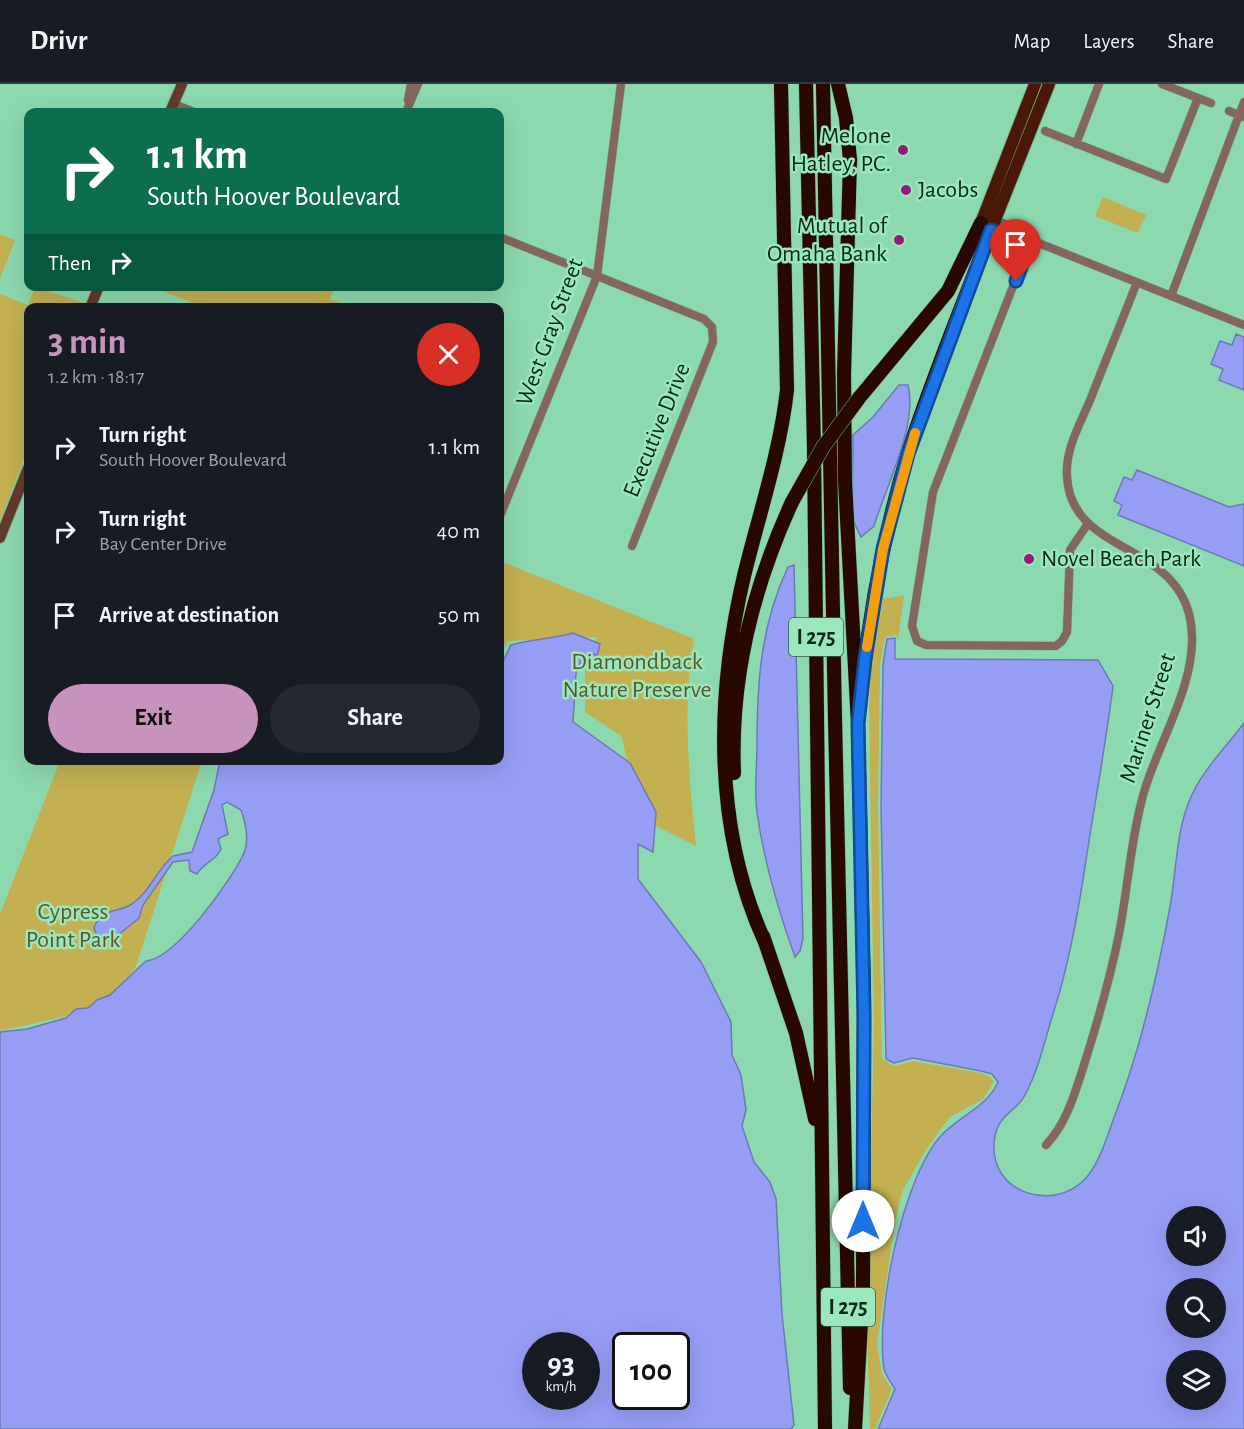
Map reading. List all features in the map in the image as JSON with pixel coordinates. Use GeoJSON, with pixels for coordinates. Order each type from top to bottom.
{"type":"FeatureCollection","features":[{"type":"Feature","properties":{"kind":"highway"},"geometry":{"type":"LineString","coordinates":[[782,84],[787,390],[777,447],[740,595],[729,665],[725,721],[726,786],[734,846],[749,905],[765,942],[791,1016],[808,1079],[823,1190]]}},
{"type":"Feature","properties":{"kind":"highway","name":"I 275"},"geometry":{"type":"LineString","coordinates":[[807,84],[825,1429]]}},
{"type":"Feature","properties":{"kind":"highway","name":"I 275"},"geometry":{"type":"LineString","coordinates":[[823,84],[828,462],[840,850],[853,1429]]}},
{"type":"Feature","properties":{"kind":"highway"},"geometry":{"type":"LineString","coordinates":[[838,84],[846,118],[850,160],[844,374],[845,481],[858,724],[865,1061],[863,1287],[853,1429]]}},
{"type":"Feature","properties":{"kind":"highway"},"geometry":{"type":"LineString","coordinates":[[765,942],[740,836],[735,779],[735,716],[744,644],[756,595],[792,502],[823,447],[859,398],[948,291],[989,224]]}},
{"type":"Feature","properties":{"kind":"highway"},"geometry":{"type":"LineString","coordinates":[[858,724],[872,608],[895,501],[924,405],[989,224]]}},
{"type":"Feature","properties":{"kind":"main road"},"geometry":{"type":"LineString","coordinates":[[989,224],[1035,84]]}},
{"type":"Feature","properties":{"kind":"main road"},"geometry":{"type":"LineString","coordinates":[[989,224],[1049,84]]}},
{"type":"Feature","properties":{"kind":"street"},"geometry":{"type":"LineString","coordinates":[[172,108],[182,84]]}},
{"type":"Feature","properties":{"kind":"street"},"geometry":{"type":"LineString","coordinates":[[407,108],[411,84]]}},
{"type":"Feature","properties":{"kind":"street"},"geometry":{"type":"LineString","coordinates":[[408,108],[418,84]]}},
{"type":"Feature","properties":{"kind":"street","name":"West Gray Street"},"geometry":{"type":"LineString","coordinates":[[504,506],[597,276],[621,84]]}},
{"type":"Feature","properties":{"kind":"street"},"geometry":{"type":"LineString","coordinates":[[1076,144],[1099,84]]}},
{"type":"Feature","properties":{"kind":"street"},"geometry":{"type":"LineString","coordinates":[[1162,84],[1211,103]]}},
{"type":"Feature","properties":{"kind":"street"},"geometry":{"type":"LineString","coordinates":[[1045,131],[1166,179],[1198,98]]}},
{"type":"Feature","properties":{"kind":"street"},"geometry":{"type":"LineString","coordinates":[[1171,296],[1241,116],[1244,102]]}},
{"type":"Feature","properties":{"kind":"street"},"geometry":{"type":"LineString","coordinates":[[1229,111],[1241,116]]}},
{"type":"Feature","properties":{"kind":"street"},"geometry":{"type":"LineString","coordinates":[[989,224],[1016,239],[1031,240],[1244,325]]}},
{"type":"Feature","properties":{"kind":"street"},"geometry":{"type":"LineString","coordinates":[[504,239],[597,276]]}},
{"type":"Feature","properties":{"kind":"street"},"geometry":{"type":"LineString","coordinates":[[1031,240],[933,492],[912,626],[916,641],[926,645],[1056,646],[1062,642],[1067,632],[1070,550],[1087,525]]}},
{"type":"Feature","properties":{"kind":"street","name":"Executive Drive"},"geometry":{"type":"LineString","coordinates":[[597,276],[704,319],[712,327],[713,342],[632,546]]}},
{"type":"Feature","properties":{"kind":"street","name":"Mariner Street"},"geometry":{"type":"LineString","coordinates":[[1046,1145],[1058,1132],[1069,1107],[1099,1018],[1119,936],[1143,795],[1183,685],[1192,636],[1185,606],[1163,572],[1137,552],[1087,525],[1071,500],[1066,475],[1068,460],[1137,282]]}},
{"type":"Feature","properties":{"kind":"street"},"geometry":{"type":"LineString","coordinates":[[0,538],[24,478]]}},
{"type":"Feature","properties":{"kind":"green space"},"geometry":{"type":"Polygon","coordinates":[[[1103,197],[1146,215],[1138,233],[1095,216],[1103,197]]]}},
{"type":"Feature","properties":{"kind":"green space"},"geometry":{"type":"Polygon","coordinates":[[[0,234],[15,240],[0,279],[0,234]]]}},
{"type":"Feature","properties":{"kind":"green space"},"geometry":{"type":"Polygon","coordinates":[[[33,291],[47,291],[84,303],[29,303],[33,291]]]}},
{"type":"Feature","properties":{"kind":"green space"},"geometry":{"type":"Polygon","coordinates":[[[162,291],[333,291],[330,299],[340,303],[193,303],[162,291]]]}},
{"type":"Feature","properties":{"kind":"green space"},"geometry":{"type":"Polygon","coordinates":[[[0,294],[24,303],[24,459],[0,521],[0,294]]]}},
{"type":"Feature","properties":{"kind":"green space","name":"Diamondback Nature Preserve"},"geometry":{"type":"Polygon","coordinates":[[[504,563],[694,639],[688,690],[688,716],[689,769],[696,846],[648,822],[639,804],[621,736],[585,712],[585,662],[597,637],[507,641],[504,648],[504,563]]]}},
{"type":"Feature","properties":{"kind":"green space"},"geometry":{"type":"Polygon","coordinates":[[[904,595],[898,640],[896,635],[885,637],[880,665],[878,806],[882,1059],[894,1066],[913,1061],[981,1073],[990,1077],[994,1082],[983,1099],[950,1117],[925,1151],[902,1192],[895,1222],[877,1344],[882,1374],[892,1389],[875,1429],[870,1429],[867,1334],[874,1022],[869,708],[871,669],[883,599],[904,595]]]}},
{"type":"Feature","properties":{"kind":"green space","name":"Cypress Point Park"},"geometry":{"type":"Polygon","coordinates":[[[58,765],[201,765],[135,969],[99,1009],[0,1031],[0,914],[58,765]]]}},
{"type":"Feature","properties":{"kind":"water"},"geometry":{"type":"Polygon","coordinates":[[[1236,334],[1244,337],[1244,390],[1219,380],[1223,369],[1211,364],[1220,341],[1232,345],[1236,334]]]}},
{"type":"Feature","properties":{"kind":"water"},"geometry":{"type":"Polygon","coordinates":[[[899,385],[908,385],[910,401],[905,437],[874,526],[861,537],[852,518],[853,435],[873,417],[899,385]]]}},
{"type":"Feature","properties":{"kind":"water"},"geometry":{"type":"Polygon","coordinates":[[[1137,470],[1229,507],[1244,504],[1244,566],[1118,515],[1122,505],[1114,501],[1124,477],[1132,480],[1137,470]]]}},
{"type":"Feature","properties":{"kind":"water"},"geometry":{"type":"Polygon","coordinates":[[[794,565],[803,939],[800,951],[795,957],[777,904],[768,867],[757,812],[756,786],[758,698],[762,653],[779,588],[788,567],[794,565]]]}},
{"type":"Feature","properties":{"kind":"water"},"geometry":{"type":"Polygon","coordinates":[[[573,633],[600,644],[597,657],[595,654],[582,659],[576,673],[573,722],[630,763],[656,812],[653,852],[638,844],[638,879],[701,962],[731,1022],[732,1055],[741,1075],[746,1110],[742,1126],[754,1162],[770,1182],[776,1199],[782,1314],[794,1425],[791,1429],[0,1429],[0,1032],[27,1029],[66,1018],[76,1009],[88,1008],[97,1000],[110,995],[146,961],[158,957],[172,947],[214,900],[243,855],[246,844],[241,810],[227,802],[222,805],[228,834],[218,839],[221,849],[197,874],[190,871],[189,860],[173,862],[143,905],[139,918],[112,940],[98,938],[94,928],[97,921],[105,914],[126,907],[138,899],[173,856],[192,852],[214,790],[219,765],[504,765],[504,660],[511,645],[573,633]]]}},
{"type":"Feature","properties":{"kind":"water"},"geometry":{"type":"Polygon","coordinates":[[[895,638],[895,659],[1098,660],[1113,686],[1081,893],[1063,980],[1035,1073],[1021,1101],[998,1126],[994,1144],[996,1161],[1003,1175],[1013,1186],[1027,1193],[1042,1196],[1072,1189],[1085,1179],[1099,1157],[1133,1064],[1154,986],[1172,894],[1179,842],[1188,804],[1206,771],[1244,723],[1244,1429],[878,1429],[895,1389],[884,1369],[882,1345],[888,1283],[903,1216],[926,1158],[939,1138],[987,1099],[998,1082],[992,1074],[981,1071],[913,1058],[894,1063],[886,1059],[881,806],[883,665],[887,639],[895,638]]]}},
{"type":"Feature","properties":{"kind":"slow traffic"},"geometry":{"type":"LineString","coordinates":[[867,647],[883,549],[915,433]]}},
{"type":"Feature","properties":{"kind":"place","name":"Melone Hatley, P.C."},"geometry":{"type":"Point","coordinates":[903,150]}},
{"type":"Feature","properties":{"kind":"place","name":"Jacobs"},"geometry":{"type":"Point","coordinates":[906,190]}},
{"type":"Feature","properties":{"kind":"place","name":"Mutual of Omaha Bank"},"geometry":{"type":"Point","coordinates":[899,240]}},
{"type":"Feature","properties":{"kind":"place","name":"Novel Beach Park"},"geometry":{"type":"Point","coordinates":[1029,559]}},
{"type":"Feature","properties":{"kind":"route"},"geometry":{"type":"LineString","coordinates":[[863,1221],[865,1061],[858,724],[872,608],[890,522],[908,454],[991,230],[1016,239],[1031,240],[1016,281]]}}]}
